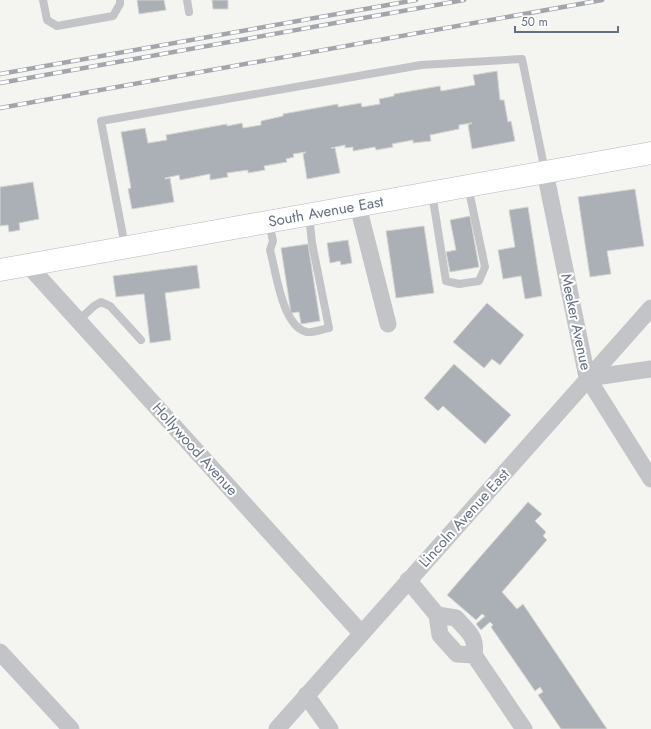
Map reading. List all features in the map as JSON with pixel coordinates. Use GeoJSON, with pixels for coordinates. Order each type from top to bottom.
{"type":"FeatureCollection","features":[{"type":"Feature","properties":{"kind":"main road","name":"South Avenue East"},"geometry":{"type":"LineString","coordinates":[[0,270],[651,153]]}},
{"type":"Feature","properties":{"kind":"street","name":"Meeker Avenue"},"geometry":{"type":"LineString","coordinates":[[545,172],[588,378],[651,480]]}},
{"type":"Feature","properties":{"kind":"street"},"geometry":{"type":"LineString","coordinates":[[358,206],[388,324]]}},
{"type":"Feature","properties":{"kind":"street","name":"Hollywood Avenue"},"geometry":{"type":"LineString","coordinates":[[28,265],[362,632]]}},
{"type":"Feature","properties":{"kind":"street","name":"Lincoln Avenue East"},"geometry":{"type":"LineString","coordinates":[[278,729],[306,695],[651,308]]}},
{"type":"Feature","properties":{"kind":"street"},"geometry":{"type":"LineString","coordinates":[[588,378],[651,369]]}},
{"type":"Feature","properties":{"kind":"street"},"geometry":{"type":"LineString","coordinates":[[408,580],[437,615],[440,635],[457,654],[474,655]]}},
{"type":"Feature","properties":{"kind":"street"},"geometry":{"type":"LineString","coordinates":[[437,615],[456,618],[474,638],[474,655],[524,729]]}},
{"type":"Feature","properties":{"kind":"street"},"geometry":{"type":"LineString","coordinates":[[0,652],[71,729]]}},
{"type":"Feature","properties":{"kind":"street"},"geometry":{"type":"LineString","coordinates":[[306,695],[330,729]]}},
{"type":"Feature","properties":{"kind":"lane"},"geometry":{"type":"LineString","coordinates":[[43,0],[47,20],[57,26],[113,16],[120,4],[120,0]]}},
{"type":"Feature","properties":{"kind":"lane"},"geometry":{"type":"LineString","coordinates":[[187,0],[189,12]]}},
{"type":"Feature","properties":{"kind":"lane"},"geometry":{"type":"LineString","coordinates":[[125,247],[101,121],[160,109],[421,65],[522,59],[545,172]]}},
{"type":"Feature","properties":{"kind":"lane"},"geometry":{"type":"LineString","coordinates":[[432,192],[446,281],[459,284],[479,281],[485,267],[468,186]]}},
{"type":"Feature","properties":{"kind":"lane"},"geometry":{"type":"LineString","coordinates":[[268,222],[273,241],[270,250],[287,314],[295,325],[308,332],[329,328],[308,215]]}},
{"type":"Feature","properties":{"kind":"lane"},"geometry":{"type":"LineString","coordinates":[[79,320],[94,306],[101,302],[110,306],[141,340]]}},
{"type":"Feature","properties":{"kind":"building"},"geometry":{"type":"Polygon","coordinates":[[[137,0],[164,0],[166,10],[139,14],[137,0]]]}},
{"type":"Feature","properties":{"kind":"building"},"geometry":{"type":"Polygon","coordinates":[[[212,0],[228,0],[228,9],[213,9],[212,0]]]}},
{"type":"Feature","properties":{"kind":"building"},"geometry":{"type":"Polygon","coordinates":[[[497,71],[500,100],[504,100],[508,122],[511,121],[515,141],[472,149],[468,125],[472,123],[459,125],[459,129],[430,135],[431,141],[413,143],[413,140],[392,144],[393,147],[376,150],[375,147],[353,151],[353,147],[345,148],[345,145],[331,148],[335,148],[340,173],[307,179],[303,154],[306,152],[293,154],[294,157],[286,159],[287,162],[264,166],[265,170],[248,173],[248,170],[227,173],[228,177],[210,180],[210,174],[180,180],[179,175],[165,178],[170,178],[174,202],[132,209],[128,189],[131,188],[121,132],[145,128],[148,143],[167,140],[166,135],[227,124],[227,126],[242,123],[243,128],[261,125],[261,121],[283,116],[283,114],[338,104],[338,107],[361,103],[362,107],[380,104],[379,99],[394,96],[394,94],[440,86],[441,91],[475,85],[473,75],[497,71]]]}},
{"type":"Feature","properties":{"kind":"building"},"geometry":{"type":"Polygon","coordinates":[[[33,182],[39,219],[19,223],[20,230],[9,232],[8,225],[0,226],[0,187],[33,182]]]}},
{"type":"Feature","properties":{"kind":"building"},"geometry":{"type":"Polygon","coordinates":[[[635,189],[644,246],[607,251],[611,274],[590,277],[578,197],[635,189]]]}},
{"type":"Feature","properties":{"kind":"building"},"geometry":{"type":"Polygon","coordinates":[[[528,207],[542,296],[525,299],[521,276],[503,279],[498,250],[515,247],[509,210],[528,207]]]}},
{"type":"Feature","properties":{"kind":"building"},"geometry":{"type":"Polygon","coordinates":[[[470,216],[479,267],[450,272],[446,252],[456,250],[450,220],[470,216]]]}},
{"type":"Feature","properties":{"kind":"building"},"geometry":{"type":"Polygon","coordinates":[[[424,226],[434,293],[396,298],[386,231],[424,226]]]}},
{"type":"Feature","properties":{"kind":"building"},"geometry":{"type":"Polygon","coordinates":[[[348,240],[352,263],[341,265],[340,261],[330,263],[327,243],[348,240]]]}},
{"type":"Feature","properties":{"kind":"building"},"geometry":{"type":"Polygon","coordinates":[[[308,244],[320,321],[301,324],[299,312],[291,313],[281,248],[308,244]]]}},
{"type":"Feature","properties":{"kind":"building"},"geometry":{"type":"Polygon","coordinates":[[[197,265],[200,288],[165,293],[171,340],[150,343],[144,294],[116,297],[113,276],[197,265]]]}},
{"type":"Feature","properties":{"kind":"building"},"geometry":{"type":"Polygon","coordinates":[[[487,303],[524,335],[500,365],[492,359],[484,368],[453,342],[487,303]]]}},
{"type":"Feature","properties":{"kind":"building"},"geometry":{"type":"Polygon","coordinates":[[[454,364],[511,415],[485,444],[443,406],[438,411],[424,398],[454,364]]]}},
{"type":"Feature","properties":{"kind":"building"},"geometry":{"type":"Polygon","coordinates":[[[528,502],[542,514],[535,521],[546,532],[543,536],[547,540],[502,592],[517,609],[523,604],[607,729],[561,729],[538,695],[543,692],[540,687],[535,691],[491,627],[493,625],[490,622],[481,630],[476,624],[485,616],[482,614],[476,620],[447,595],[528,502]]]}},
{"type":"Feature","properties":{"kind":"railway"},"geometry":{"type":"LineString","coordinates":[[0,74],[416,0]]}},
{"type":"Feature","properties":{"kind":"railway"},"geometry":{"type":"LineString","coordinates":[[0,83],[464,0]]}},
{"type":"Feature","properties":{"kind":"railway"},"geometry":{"type":"LineString","coordinates":[[0,108],[602,0]]}}]}
